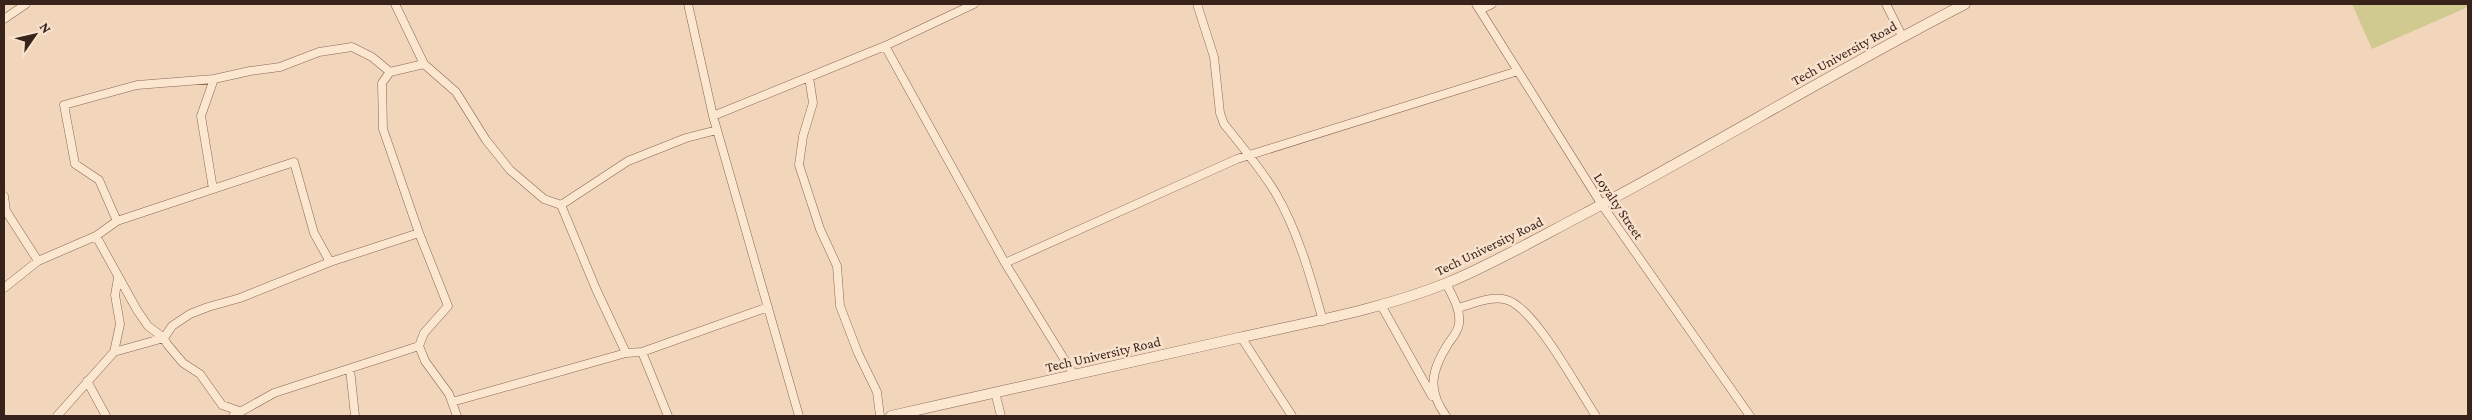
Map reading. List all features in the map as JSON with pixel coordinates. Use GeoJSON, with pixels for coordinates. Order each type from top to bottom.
{"type":"FeatureCollection","features":[{"type":"Feature","properties":{"kind":"street"},"geometry":{"type":"LineString","coordinates":[[4,19],[26,4]]}},
{"type":"Feature","properties":{"kind":"street"},"geometry":{"type":"LineString","coordinates":[[395,4],[424,64],[456,92],[486,140],[510,170],[544,199],[561,205],[596,289],[626,353]]}},
{"type":"Feature","properties":{"kind":"street"},"geometry":{"type":"LineString","coordinates":[[688,4],[713,116],[799,416]]}},
{"type":"Feature","properties":{"kind":"street"},"geometry":{"type":"LineString","coordinates":[[713,116],[885,46],[974,4]]}},
{"type":"Feature","properties":{"kind":"street"},"geometry":{"type":"LineString","coordinates":[[1196,4],[1214,57],[1220,113],[1224,124],[1275,192],[1292,226],[1323,321]]}},
{"type":"Feature","properties":{"kind":"street"},"geometry":{"type":"LineString","coordinates":[[1478,7],[1492,4]]}},
{"type":"Feature","properties":{"kind":"street"},"geometry":{"type":"LineString","coordinates":[[1886,4],[1902,36]]}},
{"type":"Feature","properties":{"kind":"street","name":"Tech University Road"},"geometry":{"type":"LineString","coordinates":[[891,416],[1241,337],[1323,321],[1381,305],[1446,283],[1481,268],[1602,205],[1902,36],[1965,4]]}},
{"type":"Feature","properties":{"kind":"street","name":"Loyalty Street"},"geometry":{"type":"LineString","coordinates":[[1478,7],[1602,205],[1748,413]]}},
{"type":"Feature","properties":{"kind":"street"},"geometry":{"type":"LineString","coordinates":[[885,46],[1005,263],[1074,375]]}},
{"type":"Feature","properties":{"kind":"street"},"geometry":{"type":"LineString","coordinates":[[117,221],[99,180],[75,164],[64,105],[137,85],[214,79],[280,67],[319,52],[352,47],[372,57],[390,72]]}},
{"type":"Feature","properties":{"kind":"street"},"geometry":{"type":"LineString","coordinates":[[96,236],[118,278],[148,326],[164,338],[183,363],[200,374],[222,404],[236,414],[274,393],[418,346],[424,333],[448,306],[419,233],[383,129],[382,83],[390,72],[424,64]]}},
{"type":"Feature","properties":{"kind":"street"},"geometry":{"type":"LineString","coordinates":[[1005,263],[1249,156],[1518,71]]}},
{"type":"Feature","properties":{"kind":"street"},"geometry":{"type":"LineString","coordinates":[[809,77],[813,103],[803,136],[799,165],[820,229],[837,266],[840,306],[858,353],[877,392],[880,416]]}},
{"type":"Feature","properties":{"kind":"street"},"geometry":{"type":"LineString","coordinates":[[213,189],[201,116],[214,79]]}},
{"type":"Feature","properties":{"kind":"street"},"geometry":{"type":"LineString","coordinates":[[561,205],[628,161],[686,138],[717,130]]}},
{"type":"Feature","properties":{"kind":"street"},"geometry":{"type":"LineString","coordinates":[[4,288],[38,261],[96,236],[117,221],[294,162],[314,233],[330,262]]}},
{"type":"Feature","properties":{"kind":"street"},"geometry":{"type":"LineString","coordinates":[[4,196],[6,212],[38,261]]}},
{"type":"Feature","properties":{"kind":"street"},"geometry":{"type":"LineString","coordinates":[[114,352],[164,338],[172,326],[190,314],[240,298],[330,262],[419,233]]}},
{"type":"Feature","properties":{"kind":"street"},"geometry":{"type":"LineString","coordinates":[[57,416],[114,352],[120,324],[115,294],[118,278]]}},
{"type":"Feature","properties":{"kind":"street"},"geometry":{"type":"LineString","coordinates":[[1436,402],[1432,382],[1439,362],[1457,331],[1459,323],[1458,308],[1446,283]]}},
{"type":"Feature","properties":{"kind":"street"},"geometry":{"type":"LineString","coordinates":[[1458,308],[1489,299],[1508,300],[1524,311],[1547,339],[1596,416]]}},
{"type":"Feature","properties":{"kind":"street"},"geometry":{"type":"LineString","coordinates":[[1381,305],[1436,402],[1446,416]]}},
{"type":"Feature","properties":{"kind":"street"},"geometry":{"type":"LineString","coordinates":[[452,402],[626,353],[642,352],[768,307]]}},
{"type":"Feature","properties":{"kind":"street"},"geometry":{"type":"LineString","coordinates":[[1241,337],[1292,416]]}},
{"type":"Feature","properties":{"kind":"street"},"geometry":{"type":"LineString","coordinates":[[418,346],[452,402],[457,416]]}},
{"type":"Feature","properties":{"kind":"street"},"geometry":{"type":"LineString","coordinates":[[642,352],[668,416]]}},
{"type":"Feature","properties":{"kind":"street"},"geometry":{"type":"LineString","coordinates":[[350,369],[355,416]]}},
{"type":"Feature","properties":{"kind":"street"},"geometry":{"type":"LineString","coordinates":[[87,381],[106,416]]}},
{"type":"Feature","properties":{"kind":"street"},"geometry":{"type":"LineString","coordinates":[[995,392],[1001,416]]}},
{"type":"Feature","properties":{"kind":"street"},"geometry":{"type":"LineString","coordinates":[[1738,416],[1748,413]]}},
{"type":"Feature","properties":{"kind":"shaded area"},"geometry":{"type":"Polygon","coordinates":[[[2352,4],[2468,4],[2468,7],[2372,49],[2352,4]]]}}]}
